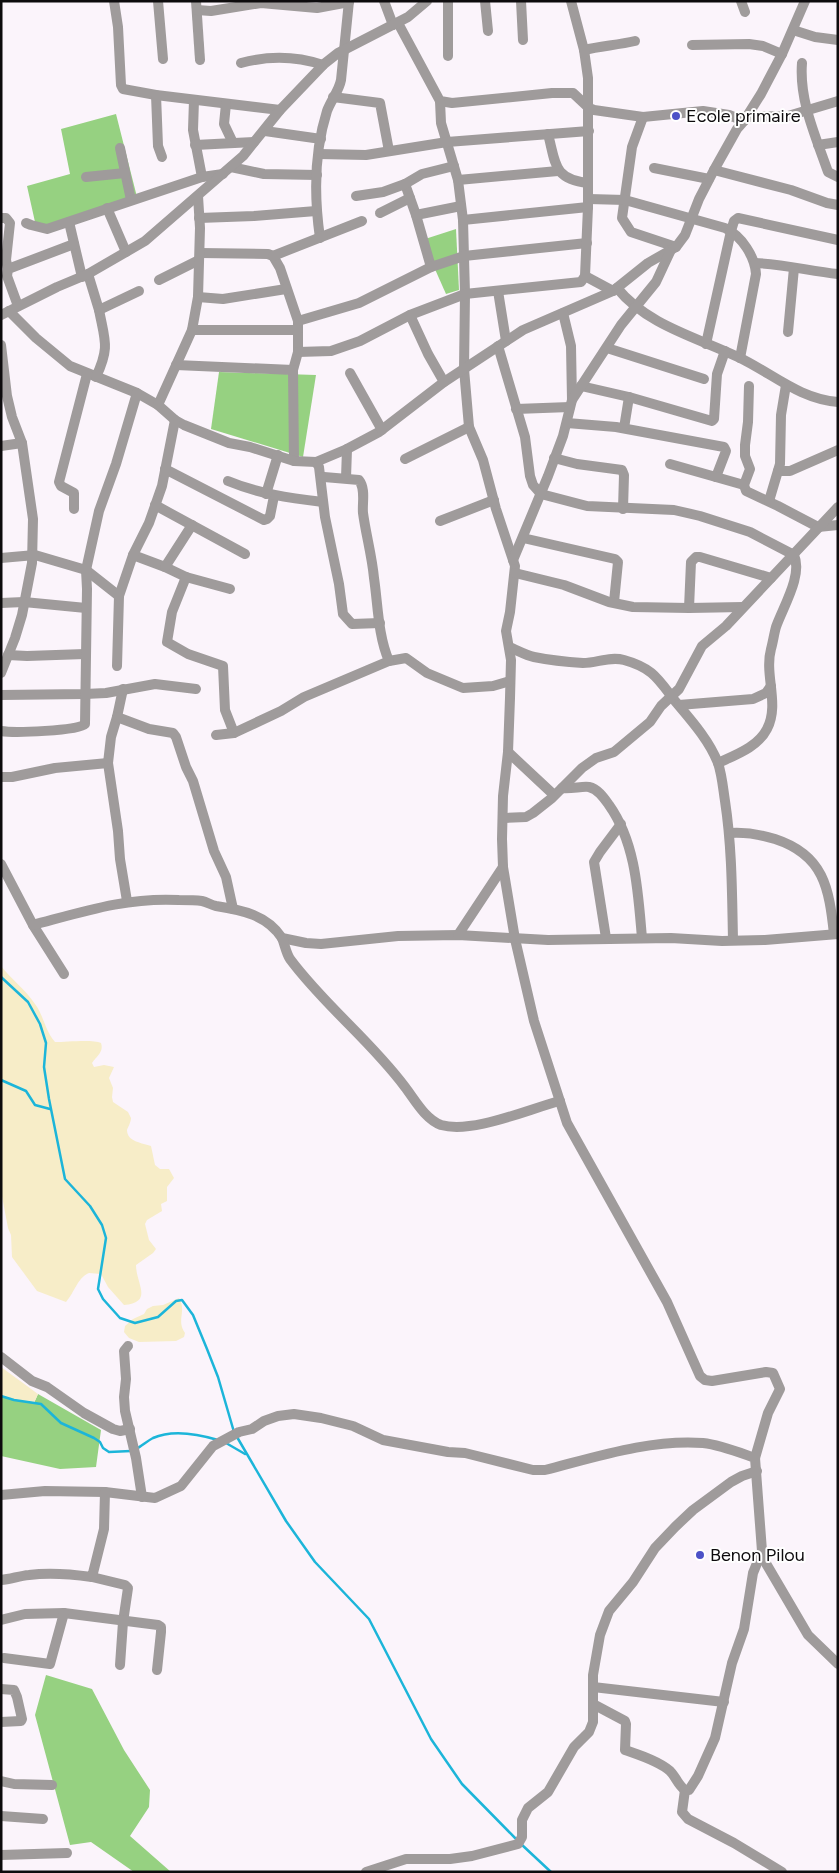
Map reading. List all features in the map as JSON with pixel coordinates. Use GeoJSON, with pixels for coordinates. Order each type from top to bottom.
{"type":"FeatureCollection","features":[{"type":"Feature","properties":{"kind":"street"},"geometry":{"type":"LineString","coordinates":[[114,1],[118,27],[122,88],[126,91],[280,110]]}},
{"type":"Feature","properties":{"kind":"street"},"geometry":{"type":"LineString","coordinates":[[158,1],[163,59]]}},
{"type":"Feature","properties":{"kind":"street"},"geometry":{"type":"LineString","coordinates":[[384,1],[395,24],[440,101],[441,123],[458,180],[463,220],[465,294],[464,369],[469,427],[483,460],[515,572],[506,631],[509,647],[510,681],[508,752],[503,796],[503,867],[515,939],[534,1021],[566,1123],[622,1218],[672,1311],[700,1376],[705,1380],[712,1381],[766,1372],[773,1373],[780,1389],[768,1413],[755,1458],[764,1560],[808,1635],[838,1664]]}},
{"type":"Feature","properties":{"kind":"street"},"geometry":{"type":"LineString","coordinates":[[10,310],[85,276],[145,241],[228,170],[265,131],[280,110],[322,66],[344,50],[416,11],[427,1]]}},
{"type":"Feature","properties":{"kind":"street"},"geometry":{"type":"LineString","coordinates":[[448,1],[448,56]]}},
{"type":"Feature","properties":{"kind":"street"},"geometry":{"type":"LineString","coordinates":[[485,1],[488,31]]}},
{"type":"Feature","properties":{"kind":"street"},"geometry":{"type":"LineString","coordinates":[[521,1],[523,40]]}},
{"type":"Feature","properties":{"kind":"street"},"geometry":{"type":"LineString","coordinates":[[298,352],[332,351],[360,341],[410,315],[465,294],[581,282],[585,276],[588,203],[588,78],[584,50],[571,1]]}},
{"type":"Feature","properties":{"kind":"street"},"geometry":{"type":"LineString","coordinates":[[741,1],[745,12]]}},
{"type":"Feature","properties":{"kind":"street"},"geometry":{"type":"LineString","coordinates":[[513,560],[541,494],[571,404],[622,325],[656,282],[673,249],[684,235],[711,174],[782,54],[805,1]]}},
{"type":"Feature","properties":{"kind":"street"},"geometry":{"type":"LineString","coordinates":[[200,60],[197,6],[211,11],[261,2],[317,8],[349,2],[341,80],[327,110],[320,139],[316,175],[316,211],[320,238]]}},
{"type":"Feature","properties":{"kind":"street"},"geometry":{"type":"LineString","coordinates":[[793,30],[815,37],[838,40]]}},
{"type":"Feature","properties":{"kind":"street"},"geometry":{"type":"LineString","coordinates":[[584,50],[634,41]]}},
{"type":"Feature","properties":{"kind":"street"},"geometry":{"type":"LineString","coordinates":[[692,45],[749,44],[763,46],[782,54]]}},
{"type":"Feature","properties":{"kind":"street"},"geometry":{"type":"LineString","coordinates":[[241,63],[255,59],[285,59],[302,60],[322,66]]}},
{"type":"Feature","properties":{"kind":"street"},"geometry":{"type":"LineString","coordinates":[[802,63],[802,79],[807,111],[828,172],[838,178]]}},
{"type":"Feature","properties":{"kind":"street"},"geometry":{"type":"LineString","coordinates":[[440,101],[452,103],[552,92],[573,93],[589,108],[643,117],[703,111],[745,119],[788,116],[838,100]]}},
{"type":"Feature","properties":{"kind":"street"},"geometry":{"type":"LineString","coordinates":[[156,95],[158,146],[162,157]]}},
{"type":"Feature","properties":{"kind":"street"},"geometry":{"type":"LineString","coordinates":[[334,97],[380,103],[388,151]]}},
{"type":"Feature","properties":{"kind":"street"},"geometry":{"type":"LineString","coordinates":[[194,100],[193,130],[202,177]]}},
{"type":"Feature","properties":{"kind":"street"},"geometry":{"type":"LineString","coordinates":[[226,104],[224,124],[233,143]]}},
{"type":"Feature","properties":{"kind":"street"},"geometry":{"type":"LineString","coordinates":[[643,117],[632,147],[622,218],[631,232],[673,249]]}},
{"type":"Feature","properties":{"kind":"street"},"geometry":{"type":"LineString","coordinates":[[319,154],[366,155],[447,142],[588,130]]}},
{"type":"Feature","properties":{"kind":"street"},"geometry":{"type":"LineString","coordinates":[[265,131],[320,139]]}},
{"type":"Feature","properties":{"kind":"street"},"geometry":{"type":"LineString","coordinates":[[548,134],[558,171],[567,179],[588,183]]}},
{"type":"Feature","properties":{"kind":"street"},"geometry":{"type":"LineString","coordinates":[[195,145],[254,142]]}},
{"type":"Feature","properties":{"kind":"street"},"geometry":{"type":"LineString","coordinates":[[818,145],[838,142]]}},
{"type":"Feature","properties":{"kind":"street"},"geometry":{"type":"LineString","coordinates":[[120,148],[131,200]]}},
{"type":"Feature","properties":{"kind":"street"},"geometry":{"type":"LineString","coordinates":[[356,196],[383,192],[405,184],[422,174],[454,166]]}},
{"type":"Feature","properties":{"kind":"street"},"geometry":{"type":"LineString","coordinates":[[654,168],[711,174],[791,190],[838,205]]}},
{"type":"Feature","properties":{"kind":"street"},"geometry":{"type":"LineString","coordinates":[[26,222],[48,229],[131,200],[228,170],[264,174],[316,175]]}},
{"type":"Feature","properties":{"kind":"street"},"geometry":{"type":"LineString","coordinates":[[458,180],[558,171]]}},
{"type":"Feature","properties":{"kind":"street"},"geometry":{"type":"LineString","coordinates":[[86,177],[125,173]]}},
{"type":"Feature","properties":{"kind":"street"},"geometry":{"type":"LineString","coordinates":[[405,184],[431,267]]}},
{"type":"Feature","properties":{"kind":"street"},"geometry":{"type":"LineString","coordinates":[[158,405],[192,330],[198,297],[198,196]]}},
{"type":"Feature","properties":{"kind":"street"},"geometry":{"type":"LineString","coordinates":[[380,213],[410,198]]}},
{"type":"Feature","properties":{"kind":"street"},"geometry":{"type":"LineString","coordinates":[[463,220],[624,200],[731,230],[755,262],[756,274],[740,358]]}},
{"type":"Feature","properties":{"kind":"street"},"geometry":{"type":"LineString","coordinates":[[416,215],[461,206]]}},
{"type":"Feature","properties":{"kind":"street"},"geometry":{"type":"LineString","coordinates":[[107,208],[126,252]]}},
{"type":"Feature","properties":{"kind":"street"},"geometry":{"type":"LineString","coordinates":[[199,218],[316,211]]}},
{"type":"Feature","properties":{"kind":"street"},"geometry":{"type":"LineString","coordinates":[[1,218],[6,218],[10,223],[6,260],[10,310],[48,349],[70,366],[137,393],[158,405],[175,420],[184,425],[229,442],[294,461],[316,462],[347,449],[382,430],[444,382],[523,330],[615,289],[648,264],[673,249]]}},
{"type":"Feature","properties":{"kind":"street"},"geometry":{"type":"LineString","coordinates":[[706,344],[734,221],[738,218],[838,240]]}},
{"type":"Feature","properties":{"kind":"street"},"geometry":{"type":"LineString","coordinates":[[159,280],[199,257],[268,254],[273,256],[362,221]]}},
{"type":"Feature","properties":{"kind":"street"},"geometry":{"type":"LineString","coordinates":[[69,222],[74,244],[99,310],[106,348],[104,360],[92,375],[59,482],[61,486],[74,493],[74,509]]}},
{"type":"Feature","properties":{"kind":"street"},"geometry":{"type":"LineString","coordinates":[[192,330],[298,325],[359,303],[431,267],[464,256],[586,243]]}},
{"type":"Feature","properties":{"kind":"street"},"geometry":{"type":"LineString","coordinates":[[8,269],[74,244]]}},
{"type":"Feature","properties":{"kind":"street"},"geometry":{"type":"LineString","coordinates":[[273,256],[280,268],[298,325],[298,352],[293,370],[294,461]]}},
{"type":"Feature","properties":{"kind":"street"},"geometry":{"type":"LineString","coordinates":[[755,262],[838,274]]}},
{"type":"Feature","properties":{"kind":"street"},"geometry":{"type":"LineString","coordinates":[[788,332],[794,268]]}},
{"type":"Feature","properties":{"kind":"street"},"geometry":{"type":"LineString","coordinates":[[585,276],[615,289],[636,308],[706,344],[740,358],[808,396],[824,401],[838,402]]}},
{"type":"Feature","properties":{"kind":"street"},"geometry":{"type":"LineString","coordinates":[[198,297],[223,299],[286,289]]}},
{"type":"Feature","properties":{"kind":"street"},"geometry":{"type":"LineString","coordinates":[[99,310],[139,291]]}},
{"type":"Feature","properties":{"kind":"street"},"geometry":{"type":"LineString","coordinates":[[498,291],[502,344],[516,409],[525,437],[530,476],[533,485],[541,494],[587,506],[674,510],[700,516],[750,532],[794,555],[797,560],[792,591],[776,628],[770,652],[769,672],[772,717],[760,739],[718,763]]}},
{"type":"Feature","properties":{"kind":"street"},"geometry":{"type":"LineString","coordinates":[[563,313],[571,346],[571,404]]}},
{"type":"Feature","properties":{"kind":"street"},"geometry":{"type":"LineString","coordinates":[[410,315],[428,354],[444,382]]}},
{"type":"Feature","properties":{"kind":"street"},"geometry":{"type":"LineString","coordinates":[[608,348],[704,379]]}},
{"type":"Feature","properties":{"kind":"street"},"geometry":{"type":"LineString","coordinates":[[581,386],[629,397],[712,421],[714,419],[717,374],[725,351]]}},
{"type":"Feature","properties":{"kind":"street"},"geometry":{"type":"LineString","coordinates":[[1,673],[15,638],[33,555],[33,519],[22,443],[10,406],[2,352]]}},
{"type":"Feature","properties":{"kind":"street"},"geometry":{"type":"LineString","coordinates":[[176,365],[293,370]]}},
{"type":"Feature","properties":{"kind":"street"},"geometry":{"type":"LineString","coordinates":[[350,373],[382,430]]}},
{"type":"Feature","properties":{"kind":"street"},"geometry":{"type":"LineString","coordinates":[[769,501],[780,464],[781,415],[786,385]]}},
{"type":"Feature","properties":{"kind":"street"},"geometry":{"type":"LineString","coordinates":[[749,386],[745,456],[750,469],[744,485],[746,491],[818,527],[838,526]]}},
{"type":"Feature","properties":{"kind":"street"},"geometry":{"type":"LineString","coordinates":[[1,731],[29,732],[84,726],[88,589],[86,570],[99,511],[116,464],[137,393]]}},
{"type":"Feature","properties":{"kind":"street"},"geometry":{"type":"LineString","coordinates":[[624,428],[629,397]]}},
{"type":"Feature","properties":{"kind":"street"},"geometry":{"type":"LineString","coordinates":[[516,409],[571,404]]}},
{"type":"Feature","properties":{"kind":"street"},"geometry":{"type":"LineString","coordinates":[[117,666],[119,596],[162,486],[175,420]]}},
{"type":"Feature","properties":{"kind":"street"},"geometry":{"type":"LineString","coordinates":[[566,423],[624,428],[724,447],[726,452],[716,477]]}},
{"type":"Feature","properties":{"kind":"street"},"geometry":{"type":"LineString","coordinates":[[406,459],[469,427]]}},
{"type":"Feature","properties":{"kind":"street"},"geometry":{"type":"LineString","coordinates":[[1,446],[22,443]]}},
{"type":"Feature","properties":{"kind":"street"},"geometry":{"type":"LineString","coordinates":[[346,478],[347,449]]}},
{"type":"Feature","properties":{"kind":"street"},"geometry":{"type":"LineString","coordinates":[[778,471],[790,471],[838,450]]}},
{"type":"Feature","properties":{"kind":"street"},"geometry":{"type":"LineString","coordinates":[[165,469],[264,520],[270,516],[270,495],[278,455]]}},
{"type":"Feature","properties":{"kind":"street"},"geometry":{"type":"LineString","coordinates":[[554,458],[577,464],[622,470],[624,475],[622,509]]}},
{"type":"Feature","properties":{"kind":"street"},"geometry":{"type":"LineString","coordinates":[[316,462],[321,478],[323,502],[342,598],[343,614],[352,624],[380,623]]}},
{"type":"Feature","properties":{"kind":"street"},"geometry":{"type":"LineString","coordinates":[[670,464],[744,485]]}},
{"type":"Feature","properties":{"kind":"street"},"geometry":{"type":"LineString","coordinates":[[321,478],[346,478],[359,480],[362,484],[363,510],[380,623],[389,661]]}},
{"type":"Feature","properties":{"kind":"street"},"geometry":{"type":"LineString","coordinates":[[228,481],[270,495],[323,502]]}},
{"type":"Feature","properties":{"kind":"street"},"geometry":{"type":"LineString","coordinates":[[440,521],[494,500]]}},
{"type":"Feature","properties":{"kind":"street"},"geometry":{"type":"LineString","coordinates":[[155,505],[245,554]]}},
{"type":"Feature","properties":{"kind":"street"},"geometry":{"type":"LineString","coordinates":[[503,818],[526,817],[542,806],[588,763],[614,752],[650,722],[686,680],[702,646],[726,626],[838,507]]}},
{"type":"Feature","properties":{"kind":"street"},"geometry":{"type":"LineString","coordinates":[[165,567],[192,525]]}},
{"type":"Feature","properties":{"kind":"street"},"geometry":{"type":"LineString","coordinates":[[523,538],[615,559],[618,562],[614,602]]}},
{"type":"Feature","properties":{"kind":"street"},"geometry":{"type":"LineString","coordinates":[[1,558],[35,555],[86,570],[119,596]]}},
{"type":"Feature","properties":{"kind":"street"},"geometry":{"type":"LineString","coordinates":[[134,555],[186,577],[230,590]]}},
{"type":"Feature","properties":{"kind":"street"},"geometry":{"type":"LineString","coordinates":[[689,608],[691,562],[696,557],[771,578]]}},
{"type":"Feature","properties":{"kind":"street"},"geometry":{"type":"LineString","coordinates":[[515,572],[633,607],[743,607]]}},
{"type":"Feature","properties":{"kind":"street"},"geometry":{"type":"LineString","coordinates":[[186,577],[172,612],[167,642],[188,654],[223,666],[225,710],[234,733]]}},
{"type":"Feature","properties":{"kind":"street"},"geometry":{"type":"LineString","coordinates":[[1,603],[24,602],[86,608]]}},
{"type":"Feature","properties":{"kind":"street"},"geometry":{"type":"LineString","coordinates":[[509,647],[532,657],[580,662],[613,658],[623,660],[652,673],[679,705],[707,742],[718,763],[730,833],[733,940]]}},
{"type":"Feature","properties":{"kind":"street"},"geometry":{"type":"LineString","coordinates":[[8,654],[36,656],[86,654]]}},
{"type":"Feature","properties":{"kind":"street"},"geometry":{"type":"LineString","coordinates":[[216,735],[234,733],[281,711],[304,697],[389,661],[403,657],[427,673],[463,688],[493,686],[510,681]]}},
{"type":"Feature","properties":{"kind":"street"},"geometry":{"type":"LineString","coordinates":[[1,695],[106,693],[155,684],[196,689]]}},
{"type":"Feature","properties":{"kind":"street"},"geometry":{"type":"LineString","coordinates":[[679,705],[696,702],[753,699],[766,693],[771,686]]}},
{"type":"Feature","properties":{"kind":"street"},"geometry":{"type":"LineString","coordinates":[[123,689],[111,737],[108,763],[127,901]]}},
{"type":"Feature","properties":{"kind":"street"},"geometry":{"type":"LineString","coordinates":[[117,717],[149,729],[173,733],[176,737],[193,781],[214,851],[226,877],[233,909]]}},
{"type":"Feature","properties":{"kind":"street"},"geometry":{"type":"LineString","coordinates":[[508,752],[554,795]]}},
{"type":"Feature","properties":{"kind":"street"},"geometry":{"type":"LineString","coordinates":[[1,777],[12,777],[54,768],[108,763]]}},
{"type":"Feature","properties":{"kind":"street"},"geometry":{"type":"LineString","coordinates":[[562,788],[576,789],[589,787],[599,793],[621,824],[634,867],[642,938]]}},
{"type":"Feature","properties":{"kind":"street"},"geometry":{"type":"LineString","coordinates":[[606,938],[594,862],[621,824]]}},
{"type":"Feature","properties":{"kind":"street"},"geometry":{"type":"LineString","coordinates":[[282,938],[321,944],[398,936],[458,935],[515,939],[642,938],[733,940],[836,934],[824,881],[811,858],[795,847],[772,838],[747,832],[730,833]]}},
{"type":"Feature","properties":{"kind":"street"},"geometry":{"type":"LineString","coordinates":[[1,864],[33,925],[64,974]]}},
{"type":"Feature","properties":{"kind":"street"},"geometry":{"type":"LineString","coordinates":[[458,935],[503,867]]}},
{"type":"Feature","properties":{"kind":"street"},"geometry":{"type":"LineString","coordinates":[[33,925],[127,901],[160,899],[202,901],[212,906],[233,909],[266,920],[276,928],[289,956],[297,967],[342,1018],[390,1067],[431,1120],[443,1125],[477,1126],[560,1100]]}},
{"type":"Feature","properties":{"kind":"street"},"geometry":{"type":"LineString","coordinates":[[128,1346],[124,1351],[126,1380],[124,1397],[142,1497]]}},
{"type":"Feature","properties":{"kind":"street"},"geometry":{"type":"LineString","coordinates":[[1,1357],[32,1381],[47,1387],[84,1413],[113,1429],[120,1431],[130,1429]]}},
{"type":"Feature","properties":{"kind":"street"},"geometry":{"type":"LineString","coordinates":[[1,1495],[45,1491],[105,1492],[154,1498],[181,1486],[213,1446],[239,1432],[252,1429],[264,1421],[278,1416],[294,1414],[353,1426],[383,1440],[448,1452],[465,1453],[533,1470],[545,1470],[618,1451],[667,1444],[704,1444],[732,1449],[755,1458]]}},
{"type":"Feature","properties":{"kind":"street"},"geometry":{"type":"LineString","coordinates":[[366,1872],[389,1868],[406,1860],[450,1859],[472,1856],[518,1844],[522,1837],[522,1820],[528,1808],[548,1792],[574,1747],[589,1732],[592,1722],[593,1688],[600,1635],[609,1611],[633,1582],[655,1548],[693,1510],[742,1476],[757,1471]]}},
{"type":"Feature","properties":{"kind":"street"},"geometry":{"type":"LineString","coordinates":[[92,1577],[104,1529],[105,1492]]}},
{"type":"Feature","properties":{"kind":"street"},"geometry":{"type":"LineString","coordinates":[[685,1790],[689,1790],[698,1776],[711,1749],[719,1725],[732,1663],[744,1629],[753,1573],[762,1551]]}},
{"type":"Feature","properties":{"kind":"street"},"geometry":{"type":"LineString","coordinates":[[1,1580],[30,1574],[66,1573],[125,1585],[128,1588],[122,1622],[120,1665]]}},
{"type":"Feature","properties":{"kind":"street"},"geometry":{"type":"LineString","coordinates":[[4,1658],[50,1664],[64,1613]]}},
{"type":"Feature","properties":{"kind":"street"},"geometry":{"type":"LineString","coordinates":[[1,1620],[25,1614],[64,1613],[161,1627],[157,1670]]}},
{"type":"Feature","properties":{"kind":"street"},"geometry":{"type":"LineString","coordinates":[[593,1688],[724,1702]]}},
{"type":"Feature","properties":{"kind":"street"},"geometry":{"type":"LineString","coordinates":[[1,1689],[14,1690],[22,1719],[21,1721],[1,1722]]}},
{"type":"Feature","properties":{"kind":"street"},"geometry":{"type":"LineString","coordinates":[[593,1704],[625,1721],[625,1750],[662,1765],[670,1771],[685,1790]]}},
{"type":"Feature","properties":{"kind":"street"},"geometry":{"type":"LineString","coordinates":[[1,1781],[14,1784],[52,1785]]}},
{"type":"Feature","properties":{"kind":"street"},"geometry":{"type":"LineString","coordinates":[[685,1790],[682,1812],[688,1819],[734,1843],[782,1872]]}},
{"type":"Feature","properties":{"kind":"street"},"geometry":{"type":"LineString","coordinates":[[1,1816],[43,1819]]}},
{"type":"Feature","properties":{"kind":"street"},"geometry":{"type":"LineString","coordinates":[[1,1855],[67,1852]]}},
{"type":"Feature","properties":{"kind":"green space"},"geometry":{"type":"Polygon","coordinates":[[[116,114],[137,197],[37,231],[27,186],[70,174],[61,129],[116,114]]]}},
{"type":"Feature","properties":{"kind":"green space"},"geometry":{"type":"Polygon","coordinates":[[[456,229],[459,290],[446,294],[422,240],[456,229]]]}},
{"type":"Feature","properties":{"kind":"green space"},"geometry":{"type":"Polygon","coordinates":[[[219,372],[316,375],[303,457],[211,429],[219,372]]]}},
{"type":"Feature","properties":{"kind":"green space"},"geometry":{"type":"Polygon","coordinates":[[[38,1394],[101,1430],[96,1467],[60,1469],[1,1456],[1,1396],[34,1403],[38,1394]]]}},
{"type":"Feature","properties":{"kind":"green space"},"geometry":{"type":"Polygon","coordinates":[[[46,1675],[92,1689],[124,1750],[150,1790],[149,1807],[130,1836],[171,1872],[134,1872],[91,1842],[70,1845],[35,1715],[46,1675]]]}},
{"type":"Feature","properties":{"kind":"sand"},"geometry":{"type":"Polygon","coordinates":[[[1,966],[31,999],[55,1042],[86,1041],[101,1043],[101,1051],[92,1063],[94,1067],[104,1065],[114,1067],[109,1078],[113,1088],[113,1102],[128,1112],[131,1118],[127,1130],[128,1134],[132,1140],[151,1146],[155,1165],[160,1169],[169,1169],[174,1178],[167,1187],[167,1201],[161,1204],[162,1211],[147,1220],[145,1224],[149,1240],[156,1249],[136,1265],[141,1296],[139,1300],[133,1303],[124,1305],[108,1287],[101,1274],[89,1273],[85,1275],[66,1302],[37,1291],[12,1257],[11,1235],[1,1191],[1,966]]]}},
{"type":"Feature","properties":{"kind":"sand"},"geometry":{"type":"Polygon","coordinates":[[[179,1298],[182,1307],[181,1324],[185,1333],[184,1337],[176,1341],[139,1342],[129,1338],[124,1332],[125,1326],[133,1319],[144,1314],[147,1309],[179,1298]]]}},
{"type":"Feature","properties":{"kind":"sand"},"geometry":{"type":"Polygon","coordinates":[[[1,1367],[38,1394],[34,1403],[1,1396],[1,1367]]]}},
{"type":"Feature","properties":{"kind":"waterway"},"geometry":{"type":"LineString","coordinates":[[1,977],[28,1002],[40,1024],[46,1043],[44,1067],[49,1099],[65,1179],[90,1206],[102,1225],[106,1238],[98,1289],[103,1299],[120,1318],[135,1323],[158,1317],[176,1301],[182,1300],[193,1315],[207,1349],[218,1377],[234,1432]]}},
{"type":"Feature","properties":{"kind":"waterway"},"geometry":{"type":"LineString","coordinates":[[1,1080],[26,1091],[35,1105],[50,1109]]}},
{"type":"Feature","properties":{"kind":"waterway"},"geometry":{"type":"LineString","coordinates":[[1,1396],[41,1404],[61,1423],[94,1438],[109,1452],[131,1451]]}},
{"type":"Feature","properties":{"kind":"waterway"},"geometry":{"type":"LineString","coordinates":[[136,1449],[153,1438],[177,1433],[194,1434],[218,1440]]}},
{"type":"Feature","properties":{"kind":"waterway"},"geometry":{"type":"LineString","coordinates":[[237,1437],[286,1521],[315,1562],[369,1619],[431,1739],[462,1784],[517,1840]]}},
{"type":"Feature","properties":{"kind":"waterway"},"geometry":{"type":"LineString","coordinates":[[226,1443],[245,1454]]}},
{"type":"Feature","properties":{"kind":"waterway"},"geometry":{"type":"LineString","coordinates":[[521,1844],[551,1872]]}},
{"type":"Feature","properties":{"kind":"place","name":"Ecole primaire"},"geometry":{"type":"Point","coordinates":[676,116]}},
{"type":"Feature","properties":{"kind":"place","name":"Benon Pilou"},"geometry":{"type":"Point","coordinates":[700,1555]}}]}
